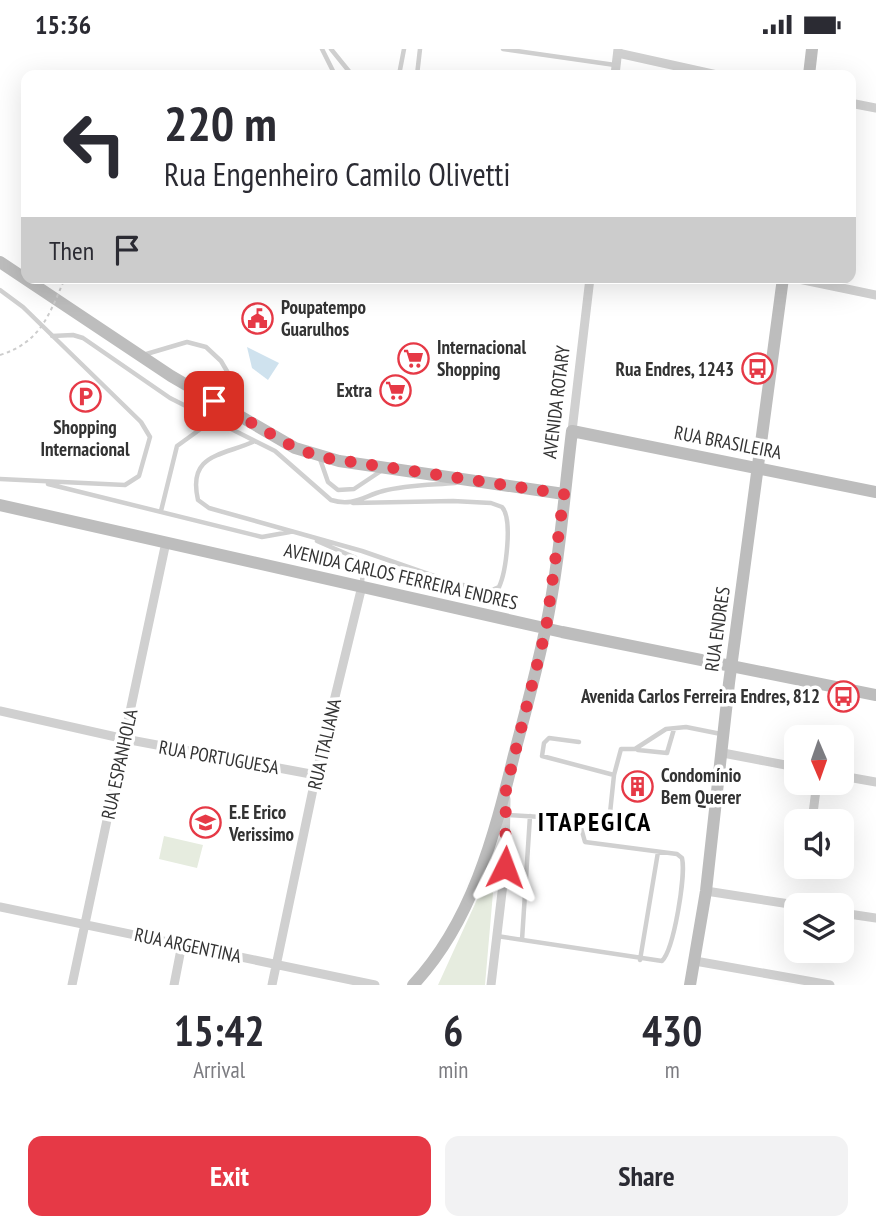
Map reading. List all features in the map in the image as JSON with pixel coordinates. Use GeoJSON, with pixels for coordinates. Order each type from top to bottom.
{"type":"FeatureCollection","features":[{"type":"Feature","properties":{"kind":"street"},"geometry":{"type":"LineString","coordinates":[[810,70],[812,49]]}},
{"type":"Feature","properties":{"kind":"street"},"geometry":{"type":"LineString","coordinates":[[616,70],[618,51],[696,70]]}},
{"type":"Feature","properties":{"kind":"street"},"geometry":{"type":"LineString","coordinates":[[856,104],[876,108]]}},
{"type":"Feature","properties":{"kind":"street"},"geometry":{"type":"LineString","coordinates":[[0,262],[21,276]]}},
{"type":"Feature","properties":{"kind":"street"},"geometry":{"type":"LineString","coordinates":[[33,284],[141,356],[295,448],[320,457],[384,469],[564,494]]}},
{"type":"Feature","properties":{"kind":"street","name":"AVENIDA ROTARY"},"geometry":{"type":"LineString","coordinates":[[491,985],[505,867],[506,789],[546,629],[589,284]]}},
{"type":"Feature","properties":{"kind":"street","name":"RUA ENDRES"},"geometry":{"type":"LineString","coordinates":[[690,985],[706,891],[732,667],[782,284]]}},
{"type":"Feature","properties":{"kind":"street"},"geometry":{"type":"LineString","coordinates":[[823,284],[876,295]]}},
{"type":"Feature","properties":{"kind":"street","name":"RUA BRASILEIRA"},"geometry":{"type":"LineString","coordinates":[[572,431],[876,492]]}},
{"type":"Feature","properties":{"kind":"street","name":"AVENIDA CARLOS FERREIRA ENDRES"},"geometry":{"type":"LineString","coordinates":[[0,505],[546,629],[876,695]]}},
{"type":"Feature","properties":{"kind":"street","name":"RUA ESPANHOLA"},"geometry":{"type":"LineString","coordinates":[[72,985],[166,542]]}},
{"type":"Feature","properties":{"kind":"street","name":"RUA ITALIANA"},"geometry":{"type":"LineString","coordinates":[[272,985],[316,775],[362,586]]}},
{"type":"Feature","properties":{"kind":"street","name":"RUA PORTUGUESA"},"geometry":{"type":"LineString","coordinates":[[0,711],[125,739],[316,775]]}},
{"type":"Feature","properties":{"kind":"street"},"geometry":{"type":"LineString","coordinates":[[723,753],[784,765]]}},
{"type":"Feature","properties":{"kind":"street"},"geometry":{"type":"LineString","coordinates":[[854,778],[876,782]]}},
{"type":"Feature","properties":{"kind":"street"},"geometry":{"type":"LineString","coordinates":[[413,985],[436,961],[450,938],[484,862],[506,789]]}},
{"type":"Feature","properties":{"kind":"street"},"geometry":{"type":"LineString","coordinates":[[484,862],[505,867]]}},
{"type":"Feature","properties":{"kind":"street"},"geometry":{"type":"LineString","coordinates":[[706,891],[784,903]]}},
{"type":"Feature","properties":{"kind":"street","name":"RUA ARGENTINA"},"geometry":{"type":"LineString","coordinates":[[0,907],[375,985]]}},
{"type":"Feature","properties":{"kind":"street"},"geometry":{"type":"LineString","coordinates":[[854,915],[876,918]]}},
{"type":"Feature","properties":{"kind":"street"},"geometry":{"type":"LineString","coordinates":[[174,985],[183,944]]}},
{"type":"Feature","properties":{"kind":"street"},"geometry":{"type":"LineString","coordinates":[[695,961],[830,985]]}},
{"type":"Feature","properties":{"kind":"lane"},"geometry":{"type":"LineString","coordinates":[[321,49],[332,70]]}},
{"type":"Feature","properties":{"kind":"lane"},"geometry":{"type":"LineString","coordinates":[[331,49],[348,70]]}},
{"type":"Feature","properties":{"kind":"lane"},"geometry":{"type":"LineString","coordinates":[[401,70],[404,49]]}},
{"type":"Feature","properties":{"kind":"lane"},"geometry":{"type":"LineString","coordinates":[[418,70],[420,49]]}},
{"type":"Feature","properties":{"kind":"lane"},"geometry":{"type":"LineString","coordinates":[[503,49],[616,70]]}},
{"type":"Feature","properties":{"kind":"lane"},"geometry":{"type":"LineString","coordinates":[[0,290],[10,296],[146,426],[150,442],[139,476],[131,483],[105,485],[0,479]]}},
{"type":"Feature","properties":{"kind":"lane"},"geometry":{"type":"LineString","coordinates":[[51,337],[62,334],[83,338],[170,398],[275,451],[331,500],[353,503],[483,503],[506,511],[507,548],[499,587],[492,590],[475,587],[209,508],[198,501],[197,475],[200,466],[208,459],[255,441]]}},
{"type":"Feature","properties":{"kind":"lane"},"geometry":{"type":"LineString","coordinates":[[141,356],[187,342],[206,347],[221,361],[231,378],[232,412]]}},
{"type":"Feature","properties":{"kind":"lane"},"geometry":{"type":"LineString","coordinates":[[161,511],[177,446],[213,420]]}},
{"type":"Feature","properties":{"kind":"lane"},"geometry":{"type":"LineString","coordinates":[[320,457],[328,482],[338,490],[354,489],[384,469]]}},
{"type":"Feature","properties":{"kind":"lane"},"geometry":{"type":"LineString","coordinates":[[35,481],[262,537],[291,532]]}},
{"type":"Feature","properties":{"kind":"lane"},"geometry":{"type":"LineString","coordinates":[[353,503],[382,491],[473,481]]}},
{"type":"Feature","properties":{"kind":"lane"},"geometry":{"type":"LineString","coordinates":[[313,539],[363,561],[362,586]]}},
{"type":"Feature","properties":{"kind":"lane"},"geometry":{"type":"LineString","coordinates":[[635,750],[666,729],[686,727],[725,734]]}},
{"type":"Feature","properties":{"kind":"lane"},"geometry":{"type":"LineString","coordinates":[[608,832],[614,775],[621,749],[664,754],[674,729]]}},
{"type":"Feature","properties":{"kind":"lane"},"geometry":{"type":"LineString","coordinates":[[579,742],[549,738],[544,743],[542,756],[614,775]]}},
{"type":"Feature","properties":{"kind":"lane"},"geometry":{"type":"LineString","coordinates":[[497,936],[640,960],[662,961],[672,944],[684,864],[677,854],[590,844],[582,838],[580,824],[575,819],[507,814]]}},
{"type":"Feature","properties":{"kind":"lane"},"geometry":{"type":"LineString","coordinates":[[522,940],[530,816]]}},
{"type":"Feature","properties":{"kind":"lane"},"geometry":{"type":"LineString","coordinates":[[640,960],[658,852]]}},
{"type":"Feature","properties":{"kind":"path"},"geometry":{"type":"LineString","coordinates":[[0,355],[27,344],[44,323],[62,284]]}},
{"type":"Feature","properties":{"kind":"shaded area"},"geometry":{"type":"Polygon","coordinates":[[[164,836],[203,845],[197,868],[159,859],[164,836]]]}},
{"type":"Feature","properties":{"kind":"shaded area"},"geometry":{"type":"Polygon","coordinates":[[[496,858],[485,985],[438,985],[496,858]]]}},
{"type":"Feature","properties":{"kind":"water"},"geometry":{"type":"Polygon","coordinates":[[[247,347],[279,363],[268,380],[252,368],[247,347]]]}},
{"type":"Feature","properties":{"kind":"place","name":"Poupatempo Guarulhos"},"geometry":{"type":"Point","coordinates":[258,318]}},
{"type":"Feature","properties":{"kind":"place","name":"Internacional Shopping"},"geometry":{"type":"Point","coordinates":[414,358]}},
{"type":"Feature","properties":{"kind":"place","name":"Rua Endres, 1243"},"geometry":{"type":"Point","coordinates":[757,369]}},
{"type":"Feature","properties":{"kind":"place","name":"Extra"},"geometry":{"type":"Point","coordinates":[395,390]}},
{"type":"Feature","properties":{"kind":"place","name":"Shopping Internacional"},"geometry":{"type":"Point","coordinates":[85,396]}},
{"type":"Feature","properties":{"kind":"place","name":"Avenida Carlos Ferreira Endres, 812"},"geometry":{"type":"Point","coordinates":[843,696]}},
{"type":"Feature","properties":{"kind":"place","name":"Condomínio Bem Querer"},"geometry":{"type":"Point","coordinates":[638,786]}},
{"type":"Feature","properties":{"kind":"place","name":"E.E Erico Verissimo"},"geometry":{"type":"Point","coordinates":[206,823]}},
{"type":"Feature","properties":{"kind":"district","name":"ITAPEGICA"},"geometry":{"type":"Point","coordinates":[595,821]}},
{"type":"Feature","properties":{"kind":"route"},"geometry":{"type":"LineString","coordinates":[[214,401],[295,448],[320,457],[443,478],[564,494],[546,629],[506,789],[505,867]]}}]}
